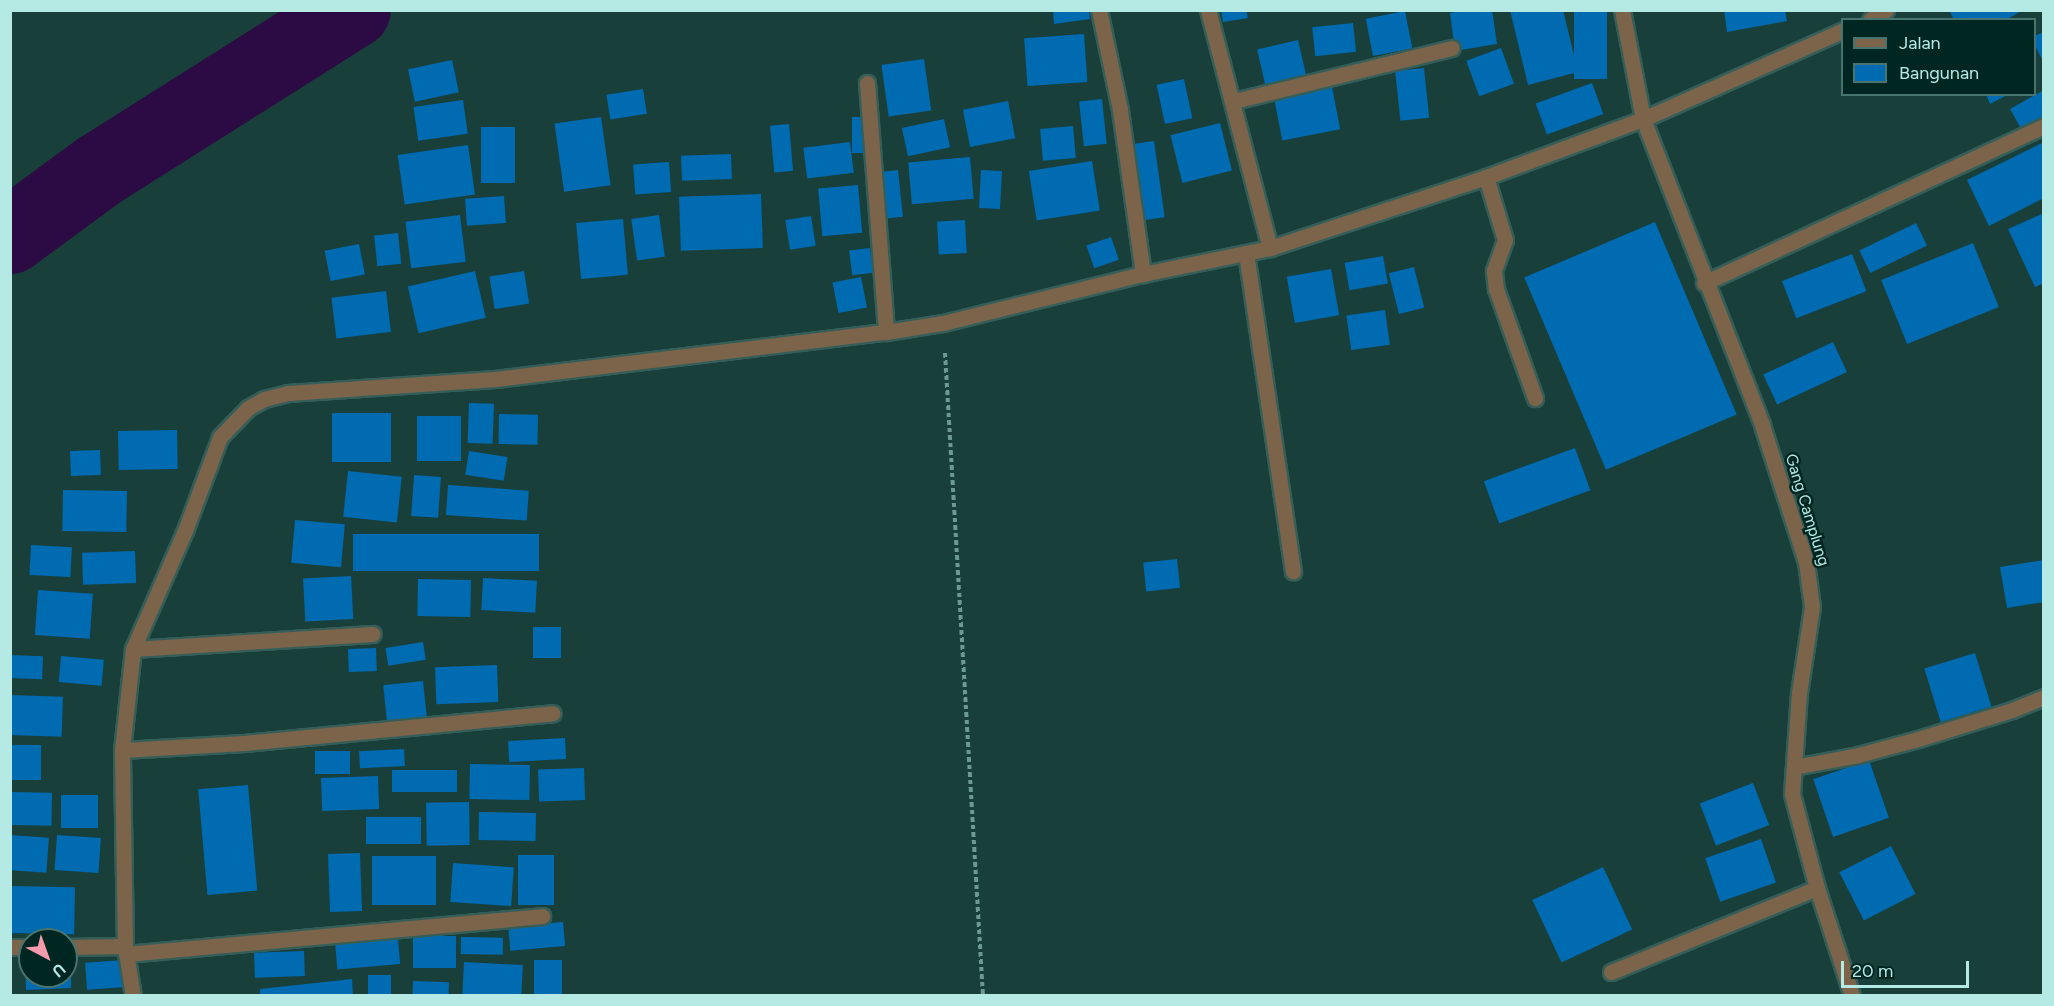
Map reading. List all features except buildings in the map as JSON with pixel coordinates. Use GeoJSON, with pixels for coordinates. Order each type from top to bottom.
{"type":"FeatureCollection","features":[{"type":"Feature","properties":{"kind":"street"},"geometry":{"type":"LineString","coordinates":[[1099,10],[1120,110],[1143,274]]}},
{"type":"Feature","properties":{"kind":"street"},"geometry":{"type":"LineString","coordinates":[[1208,10],[1234,101],[1270,248]]}},
{"type":"Feature","properties":{"kind":"street","name":"Gang Camplung"},"geometry":{"type":"LineString","coordinates":[[1622,10],[1643,119],[1704,283],[1762,426],[1806,562],[1812,607],[1799,693],[1792,794],[1817,888],[1852,996]]}},
{"type":"Feature","properties":{"kind":"street"},"geometry":{"type":"LineString","coordinates":[[1873,18],[1886,10]]}},
{"type":"Feature","properties":{"kind":"street"},"geometry":{"type":"LineString","coordinates":[[133,996],[126,950],[122,750],[133,649],[186,528],[219,437],[231,422],[264,399],[288,393],[495,379],[886,332],[943,322],[1143,274],[1270,248],[1486,177],[1643,119],[1841,31]]}},
{"type":"Feature","properties":{"kind":"street"},"geometry":{"type":"LineString","coordinates":[[1234,101],[1452,48]]}},
{"type":"Feature","properties":{"kind":"street"},"geometry":{"type":"LineString","coordinates":[[867,83],[886,332]]}},
{"type":"Feature","properties":{"kind":"street"},"geometry":{"type":"LineString","coordinates":[[1704,283],[2043,126]]}},
{"type":"Feature","properties":{"kind":"street"},"geometry":{"type":"LineString","coordinates":[[1486,177],[1505,240],[1494,271],[1496,289],[1535,398]]}},
{"type":"Feature","properties":{"kind":"street"},"geometry":{"type":"LineString","coordinates":[[1246,253],[1293,572]]}},
{"type":"Feature","properties":{"kind":"street"},"geometry":{"type":"LineString","coordinates":[[133,649],[373,634]]}},
{"type":"Feature","properties":{"kind":"street"},"geometry":{"type":"LineString","coordinates":[[1794,766],[1858,755],[1918,739],[2012,710],[2043,697]]}},
{"type":"Feature","properties":{"kind":"street"},"geometry":{"type":"LineString","coordinates":[[122,750],[265,742],[553,713]]}},
{"type":"Feature","properties":{"kind":"street"},"geometry":{"type":"LineString","coordinates":[[1611,972],[1817,888]]}},
{"type":"Feature","properties":{"kind":"street"},"geometry":{"type":"LineString","coordinates":[[78,947],[126,950],[542,916]]}},
{"type":"Feature","properties":{"kind":"path"},"geometry":{"type":"LineString","coordinates":[[943,322],[983,996]]}},
{"type":"Feature","properties":{"kind":"waterway"},"geometry":{"type":"LineString","coordinates":[[10,236],[100,170],[353,10]]}}]}
